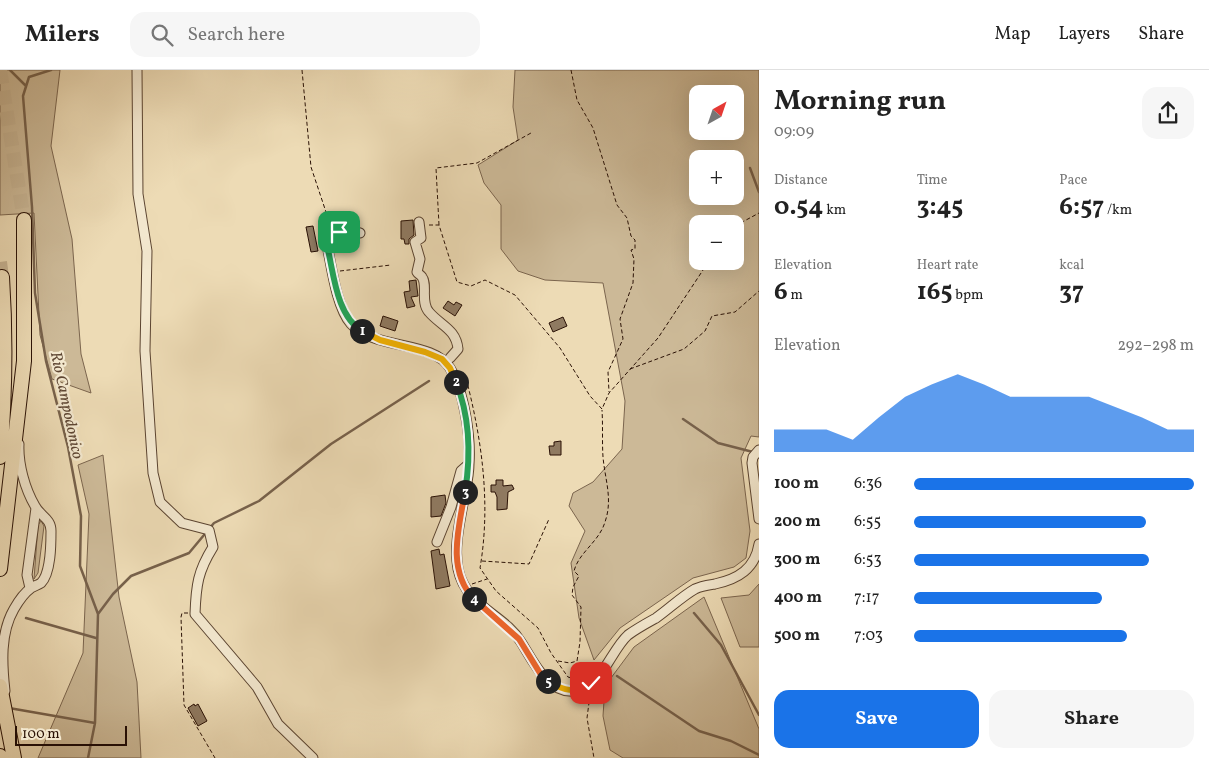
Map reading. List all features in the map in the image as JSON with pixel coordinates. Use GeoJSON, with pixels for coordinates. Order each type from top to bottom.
{"type":"FeatureCollection","features":[{"type":"Feature","properties":{"kind":"highway"},"geometry":{"type":"LineString","coordinates":[[0,569],[24,361],[24,220]]}},
{"type":"Feature","properties":{"kind":"highway"},"geometry":{"type":"LineString","coordinates":[[0,457],[5,406],[6,338],[2,277]]}},
{"type":"Feature","properties":{"kind":"highway"},"geometry":{"type":"LineString","coordinates":[[0,686],[7,756]]}},
{"type":"Feature","properties":{"kind":"street"},"geometry":{"type":"LineString","coordinates":[[137,70],[138,194],[147,250],[145,351],[153,472],[160,502],[182,523],[209,530],[213,547],[203,563],[196,580],[195,614],[257,687],[278,724],[313,758]]}},
{"type":"Feature","properties":{"kind":"street"},"geometry":{"type":"LineString","coordinates":[[419,222],[420,238],[415,242],[420,259],[418,272],[422,278],[423,297],[428,311],[453,333],[457,339],[458,349],[450,358]]}},
{"type":"Feature","properties":{"kind":"street"},"geometry":{"type":"LineString","coordinates":[[360,232],[344,230],[336,236],[328,250],[337,291],[352,324],[380,340],[431,354],[442,359],[450,368],[458,388],[466,420],[470,464],[456,545],[458,569],[465,587],[472,597],[519,639],[543,678],[559,688],[576,691],[591,683],[627,636],[697,588],[731,581],[745,573],[754,561],[759,544]]}},
{"type":"Feature","properties":{"kind":"street"},"geometry":{"type":"LineString","coordinates":[[7,756],[2,665],[4,639],[13,611],[30,588],[41,583],[47,573],[51,529],[47,518],[36,508],[24,483],[18,447],[26,387],[24,361]]}},
{"type":"Feature","properties":{"kind":"street"},"geometry":{"type":"LineString","coordinates":[[759,450],[753,457],[752,463],[759,519]]}},
{"type":"Feature","properties":{"kind":"street"},"geometry":{"type":"LineString","coordinates":[[438,542],[461,471],[470,464]]}},
{"type":"Feature","properties":{"kind":"street"},"geometry":{"type":"LineString","coordinates":[[30,588],[28,575],[36,508]]}},
{"type":"Feature","properties":{"kind":"path"},"geometry":{"type":"LineString","coordinates":[[302,70],[311,168],[326,212],[328,250]]}},
{"type":"Feature","properties":{"kind":"path"},"geometry":{"type":"LineString","coordinates":[[571,70],[577,100],[593,128],[616,205],[627,218],[631,236],[635,240],[635,248],[631,250],[634,258],[633,283],[620,319],[623,339],[608,372],[609,393]]}},
{"type":"Feature","properties":{"kind":"path"},"geometry":{"type":"LineString","coordinates":[[531,133],[478,163],[436,168],[439,225],[457,282],[471,286],[485,280],[515,295],[560,348],[590,396],[602,409]]}},
{"type":"Feature","properties":{"kind":"path"},"geometry":{"type":"LineString","coordinates":[[744,221],[759,213]]}},
{"type":"Feature","properties":{"kind":"path"},"geometry":{"type":"LineString","coordinates":[[419,222],[439,225]]}},
{"type":"Feature","properties":{"kind":"path"},"geometry":{"type":"LineString","coordinates":[[333,273],[391,265]]}},
{"type":"Feature","properties":{"kind":"path"},"geometry":{"type":"LineString","coordinates":[[557,661],[570,663],[577,661],[580,642],[581,607],[572,595],[573,587],[579,576],[574,571],[576,562],[598,538],[605,523],[610,497],[603,458],[602,409],[609,393],[658,338],[702,270]]}},
{"type":"Feature","properties":{"kind":"path"},"geometry":{"type":"LineString","coordinates":[[629,370],[684,349],[704,331],[712,316],[735,312],[759,291]]}},
{"type":"Feature","properties":{"kind":"path"},"geometry":{"type":"LineString","coordinates":[[483,470],[485,505],[480,568],[496,591],[538,628],[568,677],[591,683],[587,718],[594,758]]}},
{"type":"Feature","properties":{"kind":"path"},"geometry":{"type":"LineString","coordinates":[[482,560],[529,564],[549,519]]}},
{"type":"Feature","properties":{"kind":"path"},"geometry":{"type":"LineString","coordinates":[[465,587],[488,579]]}},
{"type":"Feature","properties":{"kind":"path"},"geometry":{"type":"LineString","coordinates":[[195,614],[182,613],[181,617],[184,705],[215,758]]}},
{"type":"Feature","properties":{"kind":"shaded area"},"geometry":{"type":"Polygon","coordinates":[[[0,70],[60,70],[51,146],[72,239],[81,354],[91,393],[52,379],[40,335],[34,213],[0,215],[0,70]]]}},
{"type":"Feature","properties":{"kind":"shaded area"},"geometry":{"type":"Polygon","coordinates":[[[515,70],[759,70],[759,437],[751,436],[741,458],[750,531],[746,558],[734,567],[693,578],[620,628],[594,660],[579,618],[571,563],[585,531],[569,506],[573,493],[593,482],[622,449],[625,401],[603,283],[545,280],[518,271],[501,249],[501,205],[484,183],[478,165],[518,140],[513,107],[515,70]]]}},
{"type":"Feature","properties":{"kind":"shaded area"},"geometry":{"type":"Polygon","coordinates":[[[103,455],[119,597],[137,682],[141,758],[38,758],[83,653],[89,514],[78,465],[103,455]]]}},
{"type":"Feature","properties":{"kind":"shaded area"},"geometry":{"type":"Polygon","coordinates":[[[41,521],[44,526],[38,573],[34,579],[38,525],[41,521]]]}},
{"type":"Feature","properties":{"kind":"shaded area"},"geometry":{"type":"Polygon","coordinates":[[[759,584],[759,647],[740,647],[721,598],[749,595],[759,584]]]}},
{"type":"Feature","properties":{"kind":"shaded area"},"geometry":{"type":"Polygon","coordinates":[[[704,597],[759,729],[759,758],[623,758],[610,750],[603,716],[605,686],[634,647],[704,597]]]}},
{"type":"Feature","properties":{"kind":"building"},"geometry":{"type":"Polygon","coordinates":[[[413,220],[414,235],[409,239],[409,244],[405,244],[404,239],[401,239],[401,221],[413,220]]]}},
{"type":"Feature","properties":{"kind":"building"},"geometry":{"type":"Polygon","coordinates":[[[313,226],[318,251],[311,252],[306,227],[313,226]]]}},
{"type":"Feature","properties":{"kind":"building"},"geometry":{"type":"Polygon","coordinates":[[[416,280],[418,296],[411,297],[415,306],[407,308],[404,292],[410,291],[409,281],[416,280]]]}},
{"type":"Feature","properties":{"kind":"building"},"geometry":{"type":"Polygon","coordinates":[[[448,301],[454,305],[456,302],[462,305],[455,316],[443,308],[448,301]]]}},
{"type":"Feature","properties":{"kind":"building"},"geometry":{"type":"Polygon","coordinates":[[[383,316],[398,321],[395,331],[380,326],[383,316]]]}},
{"type":"Feature","properties":{"kind":"building"},"geometry":{"type":"Polygon","coordinates":[[[563,317],[567,326],[553,332],[549,323],[563,317]]]}},
{"type":"Feature","properties":{"kind":"building"},"geometry":{"type":"Polygon","coordinates":[[[561,441],[561,455],[550,455],[549,446],[554,446],[554,442],[561,441]]]}},
{"type":"Feature","properties":{"kind":"building"},"geometry":{"type":"Polygon","coordinates":[[[496,480],[503,480],[503,486],[512,485],[514,489],[508,492],[507,509],[497,510],[497,497],[495,492],[491,492],[491,485],[496,485],[496,480]]]}},
{"type":"Feature","properties":{"kind":"building"},"geometry":{"type":"Polygon","coordinates":[[[445,495],[446,503],[441,516],[431,517],[431,497],[445,495]]]}},
{"type":"Feature","properties":{"kind":"building"},"geometry":{"type":"Polygon","coordinates":[[[439,549],[440,555],[444,554],[450,586],[436,589],[431,551],[439,549]]]}},
{"type":"Feature","properties":{"kind":"building"},"geometry":{"type":"Polygon","coordinates":[[[194,704],[195,706],[198,704],[207,721],[198,726],[188,708],[194,704]]]}},
{"type":"Feature","properties":{"kind":"waterway"},"geometry":{"type":"LineString","coordinates":[[10,70],[26,86]]}},
{"type":"Feature","properties":{"kind":"waterway","name":"Rio Campodonico"},"geometry":{"type":"LineString","coordinates":[[51,70],[29,77],[23,96],[32,207],[35,293],[46,361],[68,447],[81,516],[80,566],[98,614],[95,723],[88,758]]}},
{"type":"Feature","properties":{"kind":"waterway"},"geometry":{"type":"LineString","coordinates":[[750,168],[759,192]]}},
{"type":"Feature","properties":{"kind":"waterway"},"geometry":{"type":"LineString","coordinates":[[98,614],[113,594],[131,576],[189,553],[214,523],[259,501],[331,444],[429,381]]}},
{"type":"Feature","properties":{"kind":"waterway"},"geometry":{"type":"LineString","coordinates":[[683,419],[718,443],[753,452]]}},
{"type":"Feature","properties":{"kind":"waterway"},"geometry":{"type":"LineString","coordinates":[[694,613],[721,645],[759,715]]}},
{"type":"Feature","properties":{"kind":"waterway"},"geometry":{"type":"LineString","coordinates":[[26,618],[96,638]]}},
{"type":"Feature","properties":{"kind":"waterway"},"geometry":{"type":"LineString","coordinates":[[617,676],[699,731],[731,741],[759,755]]}},
{"type":"Feature","properties":{"kind":"waterway"},"geometry":{"type":"LineString","coordinates":[[9,708],[95,723]]}},
{"type":"Feature","properties":{"kind":"tunnel"},"geometry":{"type":"LineString","coordinates":[[0,70],[24,220]]}},
{"type":"Feature","properties":{"kind":"tunnel"},"geometry":{"type":"LineString","coordinates":[[0,262],[2,277]]}},
{"type":"Feature","properties":{"kind":"route"},"geometry":{"type":"LineString","coordinates":[[339,232],[328,250],[337,291],[352,324],[380,340],[425,352],[442,359],[450,368],[458,388],[468,429],[470,464],[456,545],[458,569],[465,587],[472,597],[519,639],[543,678],[559,688],[576,691],[591,683]]}}]}
